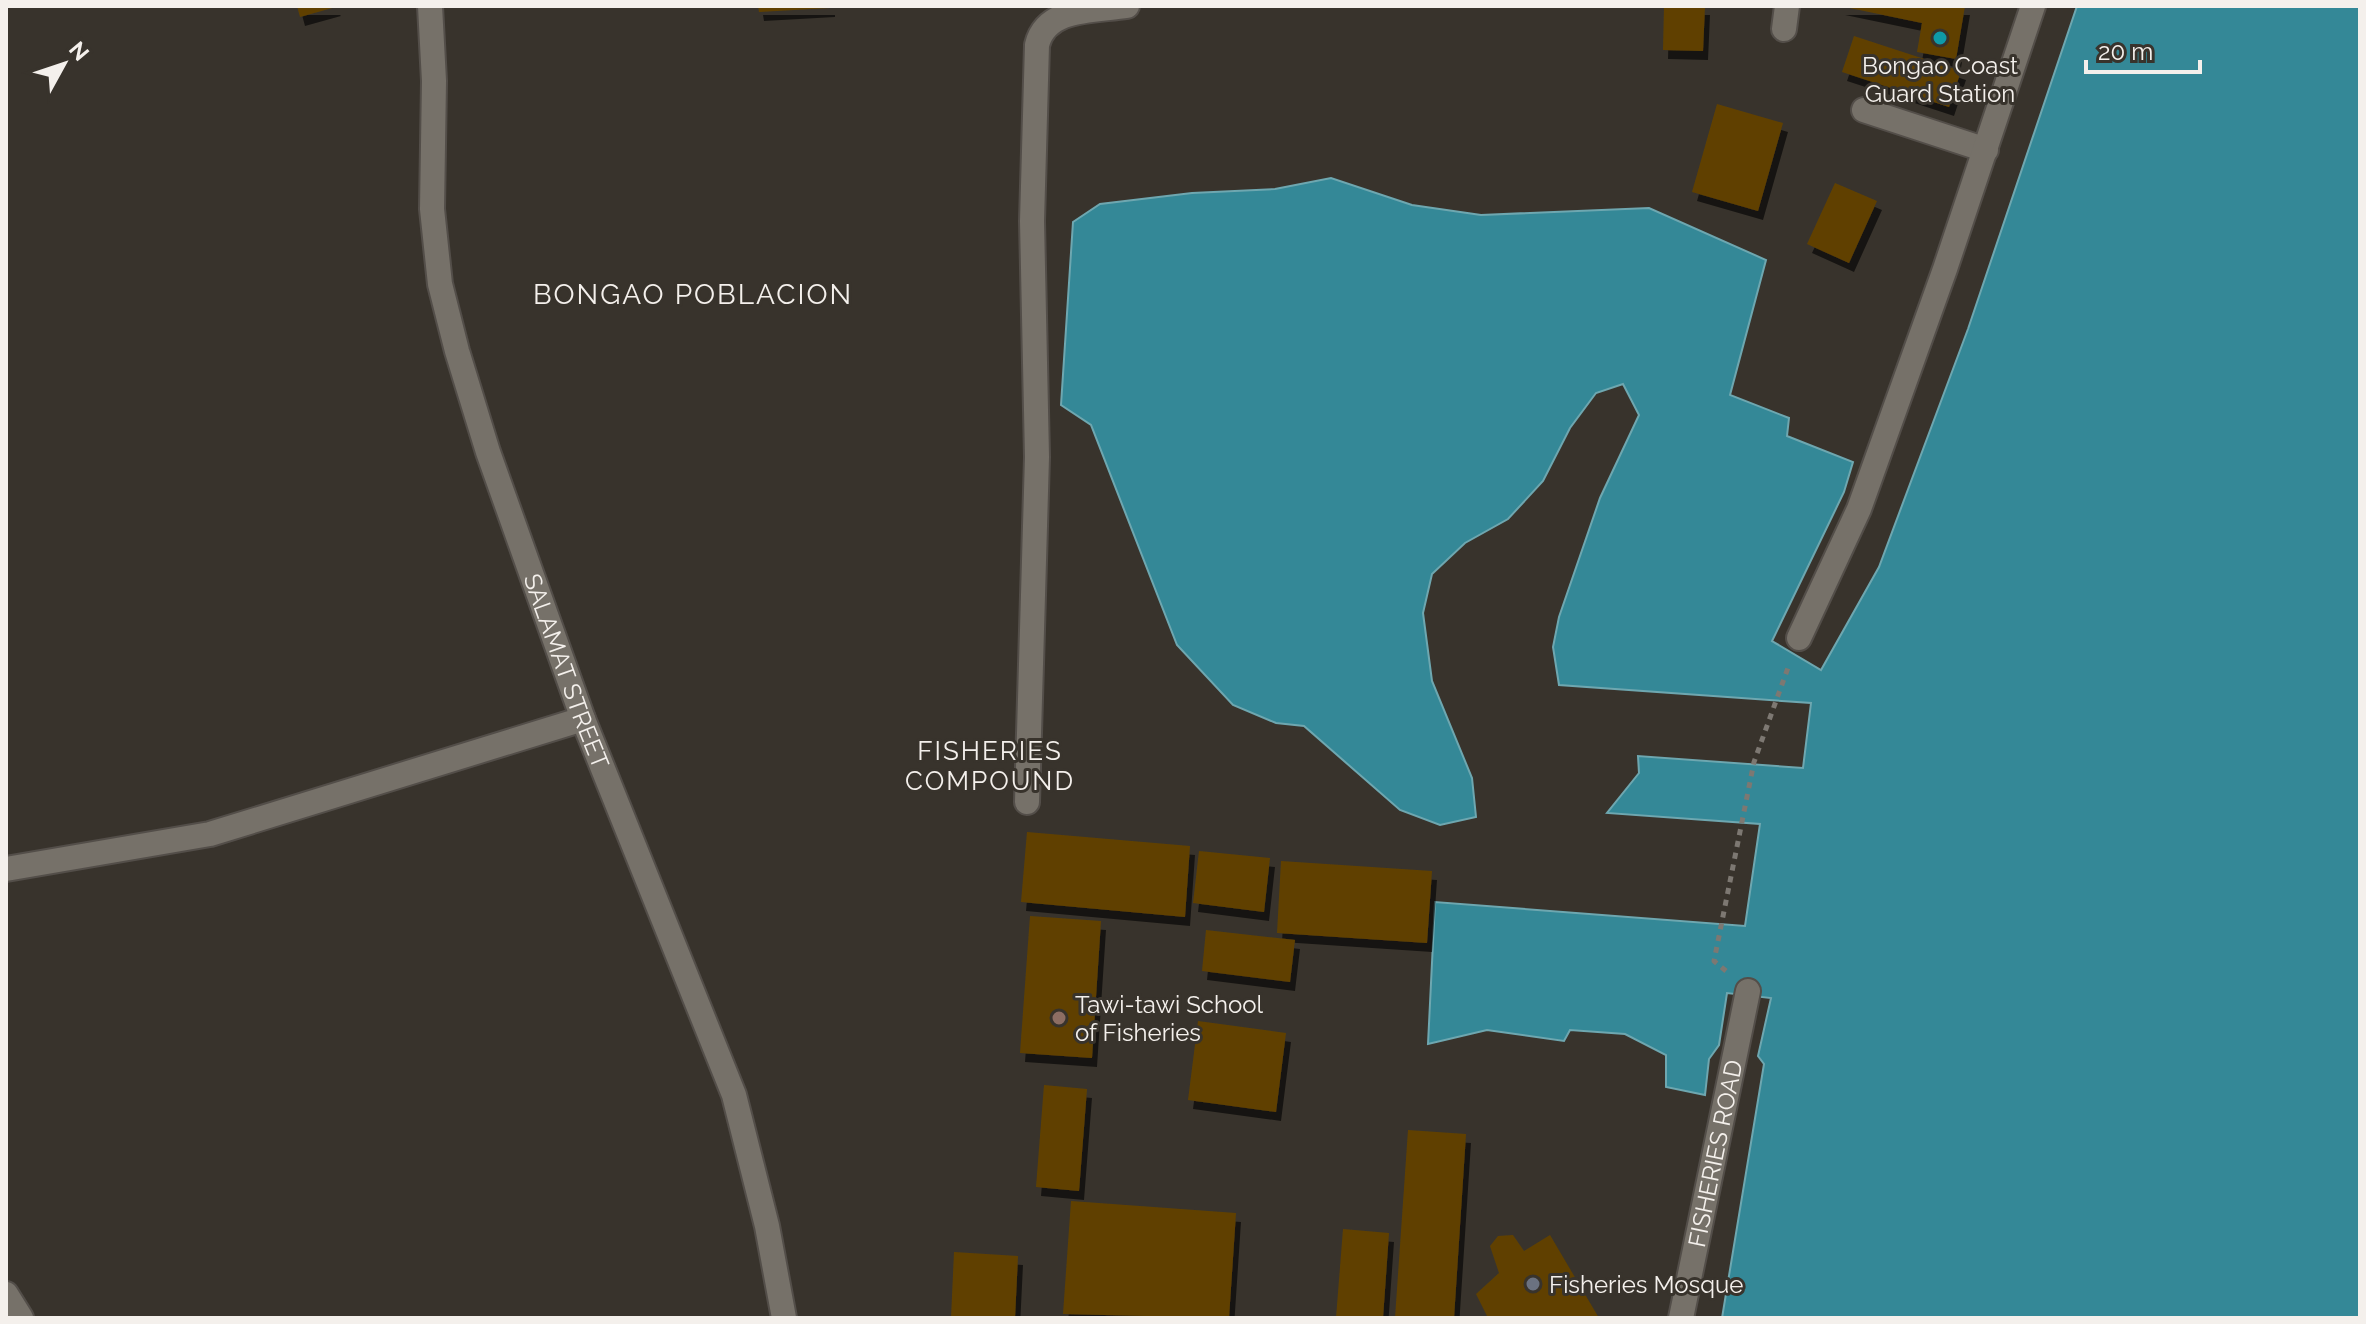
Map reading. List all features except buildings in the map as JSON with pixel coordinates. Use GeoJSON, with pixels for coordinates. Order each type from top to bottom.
{"type":"FeatureCollection","features":[{"type":"Feature","properties":{"kind":"street","name":"SALAMAT STREET"},"geometry":{"type":"LineString","coordinates":[[430,6],[434,81],[432,209],[440,284],[488,452],[583,719],[664,912],[734,1095],[767,1226],[784,1318]]}},
{"type":"Feature","properties":{"kind":"street"},"geometry":{"type":"LineString","coordinates":[[1027,802],[1037,457],[1032,221],[1037,45],[1040,31],[1052,20],[1127,6]]}},
{"type":"Feature","properties":{"kind":"street"},"geometry":{"type":"LineString","coordinates":[[1799,638],[1859,509],[1986,150],[2033,6]]}},
{"type":"Feature","properties":{"kind":"street"},"geometry":{"type":"LineString","coordinates":[[1864,110],[1986,150]]}},
{"type":"Feature","properties":{"kind":"street"},"geometry":{"type":"LineString","coordinates":[[6,869],[210,834],[583,719]]}},
{"type":"Feature","properties":{"kind":"street","name":"FISHERIES ROAD"},"geometry":{"type":"LineString","coordinates":[[1681,1318],[1748,991]]}},
{"type":"Feature","properties":{"kind":"street"},"geometry":{"type":"LineString","coordinates":[[6,1294],[21,1318]]}},
{"type":"Feature","properties":{"kind":"path"},"geometry":{"type":"LineString","coordinates":[[1748,991],[1714,961],[1754,762],[1799,638]]}},
{"type":"Feature","properties":{"kind":"water"},"geometry":{"type":"Polygon","coordinates":[[[2077,6],[2360,6],[2360,1318],[1722,1318],[1764,1064],[1758,1056],[1771,998],[1727,993],[1719,1045],[1709,1059],[1705,1095],[1666,1087],[1666,1055],[1625,1034],[1570,1030],[1564,1041],[1487,1030],[1428,1044],[1435,902],[1745,926],[1760,824],[1607,813],[1639,773],[1638,756],[1803,768],[1811,703],[1559,685],[1553,647],[1559,617],[1600,498],[1639,415],[1623,384],[1596,393],[1570,428],[1543,481],[1508,519],[1465,543],[1432,574],[1423,613],[1432,681],[1472,778],[1476,817],[1440,825],[1400,810],[1304,726],[1276,723],[1233,705],[1177,645],[1091,425],[1061,405],[1073,222],[1100,204],[1192,193],[1275,189],[1331,178],[1412,205],[1481,215],[1649,208],[1766,260],[1730,395],[1789,418],[1787,436],[1853,462],[1844,492],[1772,641],[1821,670],[1879,567],[1968,329],[2077,6]]]}},
{"type":"Feature","properties":{"kind":"place","name":"Bongao Coast Guard Station"},"geometry":{"type":"Point","coordinates":[1940,38]}},
{"type":"Feature","properties":{"kind":"place","name":"Tawi-tawi School of Fisheries"},"geometry":{"type":"Point","coordinates":[1059,1018]}},
{"type":"Feature","properties":{"kind":"place","name":"Fisheries Mosque"},"geometry":{"type":"Point","coordinates":[1533,1284]}},
{"type":"Feature","properties":{"kind":"district","name":"BONGAO POBLACION"},"geometry":{"type":"Point","coordinates":[693,294]}},
{"type":"Feature","properties":{"kind":"district","name":"FISHERIES COMPOUND"},"geometry":{"type":"Point","coordinates":[990,766]}}]}
